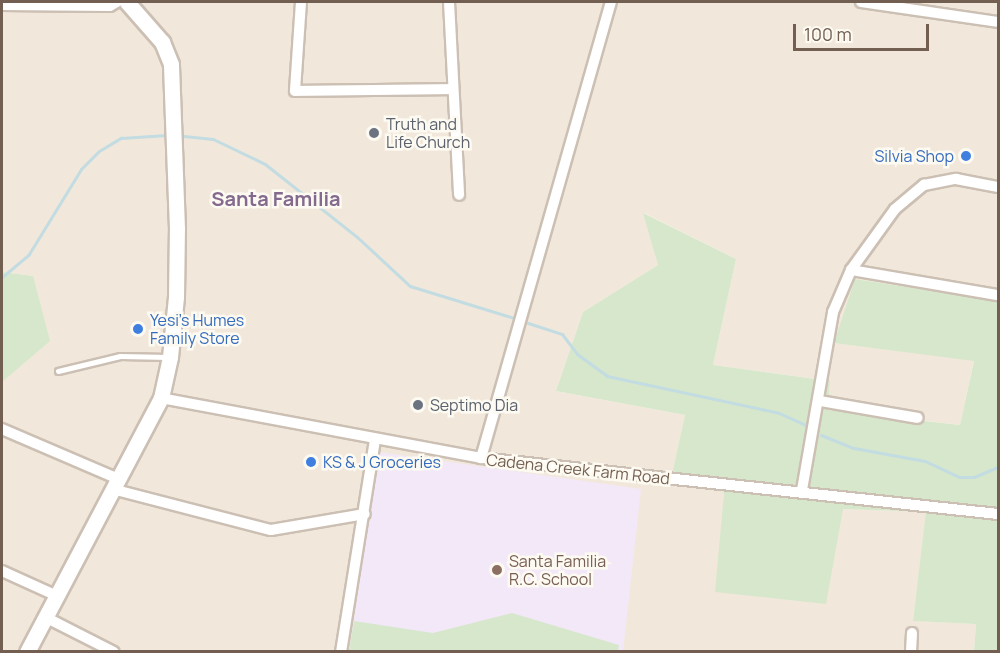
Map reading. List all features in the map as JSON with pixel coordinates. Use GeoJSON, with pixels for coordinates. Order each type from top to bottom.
{"type":"FeatureCollection","features":[{"type":"Feature","properties":{"kind":"main road"},"geometry":{"type":"LineString","coordinates":[[27,651],[118,485],[161,398],[170,357],[176,297],[177,241],[171,64],[162,42],[127,2]]}},
{"type":"Feature","properties":{"kind":"street"},"geometry":{"type":"LineString","coordinates":[[2,5],[110,6],[117,2]]}},
{"type":"Feature","properties":{"kind":"street"},"geometry":{"type":"LineString","coordinates":[[301,2],[295,91],[453,89]]}},
{"type":"Feature","properties":{"kind":"street"},"geometry":{"type":"LineString","coordinates":[[449,2],[459,195]]}},
{"type":"Feature","properties":{"kind":"street"},"geometry":{"type":"LineString","coordinates":[[480,458],[611,2]]}},
{"type":"Feature","properties":{"kind":"street"},"geometry":{"type":"LineString","coordinates":[[861,2],[999,22]]}},
{"type":"Feature","properties":{"kind":"street"},"geometry":{"type":"LineString","coordinates":[[802,490],[820,401],[836,301],[851,270],[895,209],[924,185],[956,179],[999,187]]}},
{"type":"Feature","properties":{"kind":"street"},"geometry":{"type":"LineString","coordinates":[[851,270],[999,295]]}},
{"type":"Feature","properties":{"kind":"street","name":"Cadena Creek Farm Road"},"geometry":{"type":"LineString","coordinates":[[161,398],[480,458],[802,490],[999,514]]}},
{"type":"Feature","properties":{"kind":"street"},"geometry":{"type":"LineString","coordinates":[[820,401],[918,418]]}},
{"type":"Feature","properties":{"kind":"street"},"geometry":{"type":"LineString","coordinates":[[2,429],[118,485],[271,530],[365,514]]}},
{"type":"Feature","properties":{"kind":"street"},"geometry":{"type":"LineString","coordinates":[[341,651],[365,514],[375,440]]}},
{"type":"Feature","properties":{"kind":"street"},"geometry":{"type":"LineString","coordinates":[[2,571],[57,596]]}},
{"type":"Feature","properties":{"kind":"street"},"geometry":{"type":"LineString","coordinates":[[45,617],[114,651]]}},
{"type":"Feature","properties":{"kind":"street"},"geometry":{"type":"LineString","coordinates":[[911,651],[912,633]]}},
{"type":"Feature","properties":{"kind":"lane"},"geometry":{"type":"LineString","coordinates":[[58,371],[120,356],[170,357]]}},
{"type":"Feature","properties":{"kind":"shaded area"},"geometry":{"type":"Polygon","coordinates":[[[2,2],[998,2],[998,301],[855,279],[835,343],[974,360],[960,425],[828,409],[830,381],[713,365],[736,259],[644,213],[658,265],[583,312],[556,391],[685,415],[670,483],[724,492],[716,592],[843,509],[927,512],[913,621],[976,624],[974,651],[2,651],[2,382],[33,276],[2,272],[2,2]]]}},
{"type":"Feature","properties":{"kind":"shaded area","name":"Santa Familia R.C. School"},"geometry":{"type":"Polygon","coordinates":[[[378,452],[641,489],[623,651],[349,652],[378,452]]]}},
{"type":"Feature","properties":{"kind":"green space"},"geometry":{"type":"Polygon","coordinates":[[[643,213],[736,259],[713,365],[830,381],[828,410],[960,425],[974,361],[834,343],[855,279],[998,301],[998,651],[974,651],[976,624],[913,621],[926,512],[843,509],[826,604],[715,592],[724,492],[670,483],[685,415],[556,391],[583,312],[658,265],[643,213]]]}},
{"type":"Feature","properties":{"kind":"green space"},"geometry":{"type":"Polygon","coordinates":[[[2,272],[33,276],[50,341],[2,382],[2,272]]]}},
{"type":"Feature","properties":{"kind":"green space"},"geometry":{"type":"Polygon","coordinates":[[[512,613],[619,645],[618,651],[349,651],[354,621],[433,633],[512,613]]]}},
{"type":"Feature","properties":{"kind":"waterway"},"geometry":{"type":"LineString","coordinates":[[2,277],[29,254],[81,169],[99,151],[121,138],[167,135]]}},
{"type":"Feature","properties":{"kind":"waterway"},"geometry":{"type":"LineString","coordinates":[[184,136],[213,139],[265,164],[356,236],[410,286],[514,318]]}},
{"type":"Feature","properties":{"kind":"waterway"},"geometry":{"type":"LineString","coordinates":[[528,323],[562,334],[577,354],[607,376],[779,413],[808,426]]}},
{"type":"Feature","properties":{"kind":"waterway"},"geometry":{"type":"LineString","coordinates":[[821,435],[854,448],[925,461],[960,477],[974,477],[998,467]]}},
{"type":"Feature","properties":{"kind":"place","name":"Truth and Life Church"},"geometry":{"type":"Point","coordinates":[374,133]}},
{"type":"Feature","properties":{"kind":"place","name":"Silvia Shop"},"geometry":{"type":"Point","coordinates":[966,156]}},
{"type":"Feature","properties":{"kind":"place","name":"Yesi's Humes Family Store"},"geometry":{"type":"Point","coordinates":[138,329]}},
{"type":"Feature","properties":{"kind":"place","name":"Septimo Dia"},"geometry":{"type":"Point","coordinates":[418,405]}},
{"type":"Feature","properties":{"kind":"place","name":"KS & J Groceries"},"geometry":{"type":"Point","coordinates":[311,462]}},
{"type":"Feature","properties":{"kind":"place","name":"Santa Familia R.C. School"},"geometry":{"type":"Point","coordinates":[497,570]}},
{"type":"Feature","properties":{"kind":"district","name":"Santa Familia"},"geometry":{"type":"Point","coordinates":[276,198]}}]}
